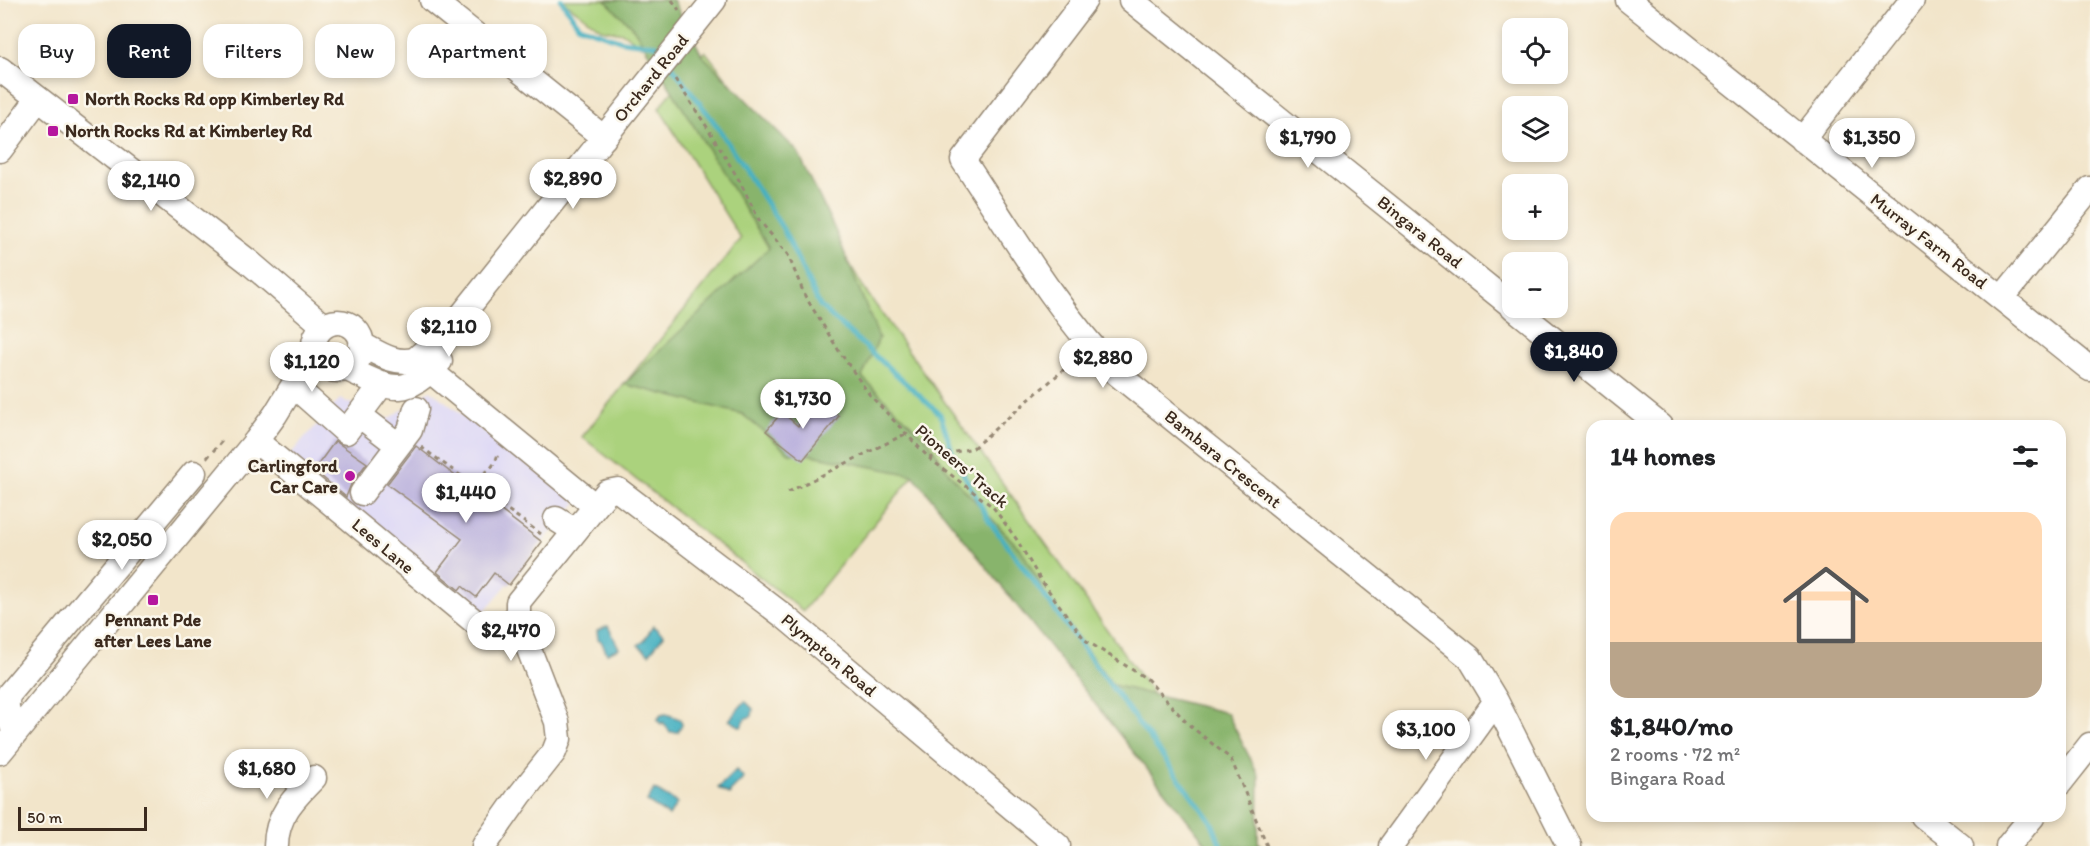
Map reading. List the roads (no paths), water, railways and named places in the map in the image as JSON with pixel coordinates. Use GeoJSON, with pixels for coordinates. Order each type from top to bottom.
{"type":"FeatureCollection","features":[{"type":"Feature","properties":{"kind":"street"},"geometry":{"type":"LineString","coordinates":[[432,0],[604,138]]}},
{"type":"Feature","properties":{"kind":"street","name":"Orchard Road"},"geometry":{"type":"LineString","coordinates":[[393,386],[417,382],[423,365],[454,325],[604,138],[668,64],[714,0]]}},
{"type":"Feature","properties":{"kind":"street","name":"Bambara Crescent"},"geometry":{"type":"LineString","coordinates":[[1085,0],[963,160],[1042,279],[1091,346],[1116,373],[1470,658],[1496,701],[1569,846]]}},
{"type":"Feature","properties":{"kind":"street","name":"Bingara Road"},"geometry":{"type":"LineString","coordinates":[[1131,0],[1502,298]]}},
{"type":"Feature","properties":{"kind":"street","name":"Murray Farm Road"},"geometry":{"type":"LineString","coordinates":[[1628,0],[2090,369]]}},
{"type":"Feature","properties":{"kind":"street"},"geometry":{"type":"LineString","coordinates":[[1802,140],[1912,0]]}},
{"type":"Feature","properties":{"kind":"street"},"geometry":{"type":"LineString","coordinates":[[0,69],[249,262],[324,326]]}},
{"type":"Feature","properties":{"kind":"street"},"geometry":{"type":"LineString","coordinates":[[0,150],[38,99]]}},
{"type":"Feature","properties":{"kind":"street"},"geometry":{"type":"LineString","coordinates":[[2002,298],[2090,189]]}},
{"type":"Feature","properties":{"kind":"street","name":"Bingara Road"},"geometry":{"type":"LineString","coordinates":[[1527,318],[1654,420]]}},
{"type":"Feature","properties":{"kind":"street"},"geometry":{"type":"LineString","coordinates":[[275,415],[339,368],[357,359],[361,344],[356,331],[345,323],[331,323],[324,326],[316,336],[315,350],[318,360],[339,368],[393,386],[419,413],[410,430],[362,493]]}},
{"type":"Feature","properties":{"kind":"street"},"geometry":{"type":"LineString","coordinates":[[361,344],[388,358],[423,365],[595,506]]}},
{"type":"Feature","properties":{"kind":"street"},"geometry":{"type":"LineString","coordinates":[[7,743],[256,441],[315,350]]}},
{"type":"Feature","properties":{"kind":"street"},"geometry":{"type":"LineString","coordinates":[[303,394],[346,432],[359,415],[393,386]]}},
{"type":"Feature","properties":{"kind":"street"},"geometry":{"type":"LineString","coordinates":[[359,415],[401,440]]}},
{"type":"Feature","properties":{"kind":"street","name":"Lees Lane"},"geometry":{"type":"LineString","coordinates":[[256,441],[475,622],[484,627],[501,628],[518,621]]}},
{"type":"Feature","properties":{"kind":"street"},"geometry":{"type":"LineString","coordinates":[[7,743],[6,700],[9,694],[194,473]]}},
{"type":"Feature","properties":{"kind":"street","name":"Plympton Road"},"geometry":{"type":"LineString","coordinates":[[518,621],[518,602],[558,529],[595,506],[607,492],[618,490],[785,617],[1058,846]]}},
{"type":"Feature","properties":{"kind":"street"},"geometry":{"type":"LineString","coordinates":[[484,846],[554,752],[559,739],[557,722],[518,621]]}},
{"type":"Feature","properties":{"kind":"street"},"geometry":{"type":"LineString","coordinates":[[1391,846],[1496,701]]}},
{"type":"Feature","properties":{"kind":"street"},"geometry":{"type":"LineString","coordinates":[[2066,775],[2090,745]]}},
{"type":"Feature","properties":{"kind":"street"},"geometry":{"type":"LineString","coordinates":[[276,846],[278,829],[286,808],[314,778]]}},
{"type":"Feature","properties":{"kind":"street"},"geometry":{"type":"LineString","coordinates":[[1931,822],[1961,846]]}},
{"type":"Feature","properties":{"kind":"street"},"geometry":{"type":"LineString","coordinates":[[2008,846],[2027,822]]}},
{"type":"Feature","properties":{"kind":"water"},"geometry":{"type":"Polygon","coordinates":[[[608,626],[619,648],[607,653],[598,639],[597,631],[608,626]]]}},
{"type":"Feature","properties":{"kind":"water"},"geometry":{"type":"Polygon","coordinates":[[[653,626],[664,635],[649,654],[638,645],[644,641],[653,626]]]}},
{"type":"Feature","properties":{"kind":"water"},"geometry":{"type":"Polygon","coordinates":[[[745,701],[753,709],[752,716],[746,718],[741,727],[729,720],[745,701]]]}},
{"type":"Feature","properties":{"kind":"water"},"geometry":{"type":"Polygon","coordinates":[[[666,714],[680,719],[682,724],[678,732],[670,732],[663,722],[661,724],[657,720],[661,715],[666,714]]]}},
{"type":"Feature","properties":{"kind":"water"},"geometry":{"type":"Polygon","coordinates":[[[736,770],[744,778],[730,792],[730,795],[718,788],[736,770]]]}},
{"type":"Feature","properties":{"kind":"water"},"geometry":{"type":"Polygon","coordinates":[[[654,789],[677,803],[669,816],[647,802],[654,789]]]}},
{"type":"Feature","properties":{"kind":"waterway"},"geometry":{"type":"LineString","coordinates":[[561,0],[579,26],[622,41],[657,45],[662,53]]}},
{"type":"Feature","properties":{"kind":"waterway"},"geometry":{"type":"LineString","coordinates":[[671,65],[717,126],[783,229],[820,306],[940,414],[954,457],[990,522],[1212,823],[1221,846]]}},
{"type":"Feature","properties":{"kind":"place","name":"North Rocks Rd opp Kimberley Rd"},"geometry":{"type":"Point","coordinates":[73,99]}},
{"type":"Feature","properties":{"kind":"place","name":"North Rocks Rd at Kimberley Rd"},"geometry":{"type":"Point","coordinates":[53,131]}},
{"type":"Feature","properties":{"kind":"place","name":"Carlingford Car Care"},"geometry":{"type":"Point","coordinates":[350,476]}},
{"type":"Feature","properties":{"kind":"place","name":"Pennant Pde after Lees Lane"},"geometry":{"type":"Point","coordinates":[153,600]}}]}
